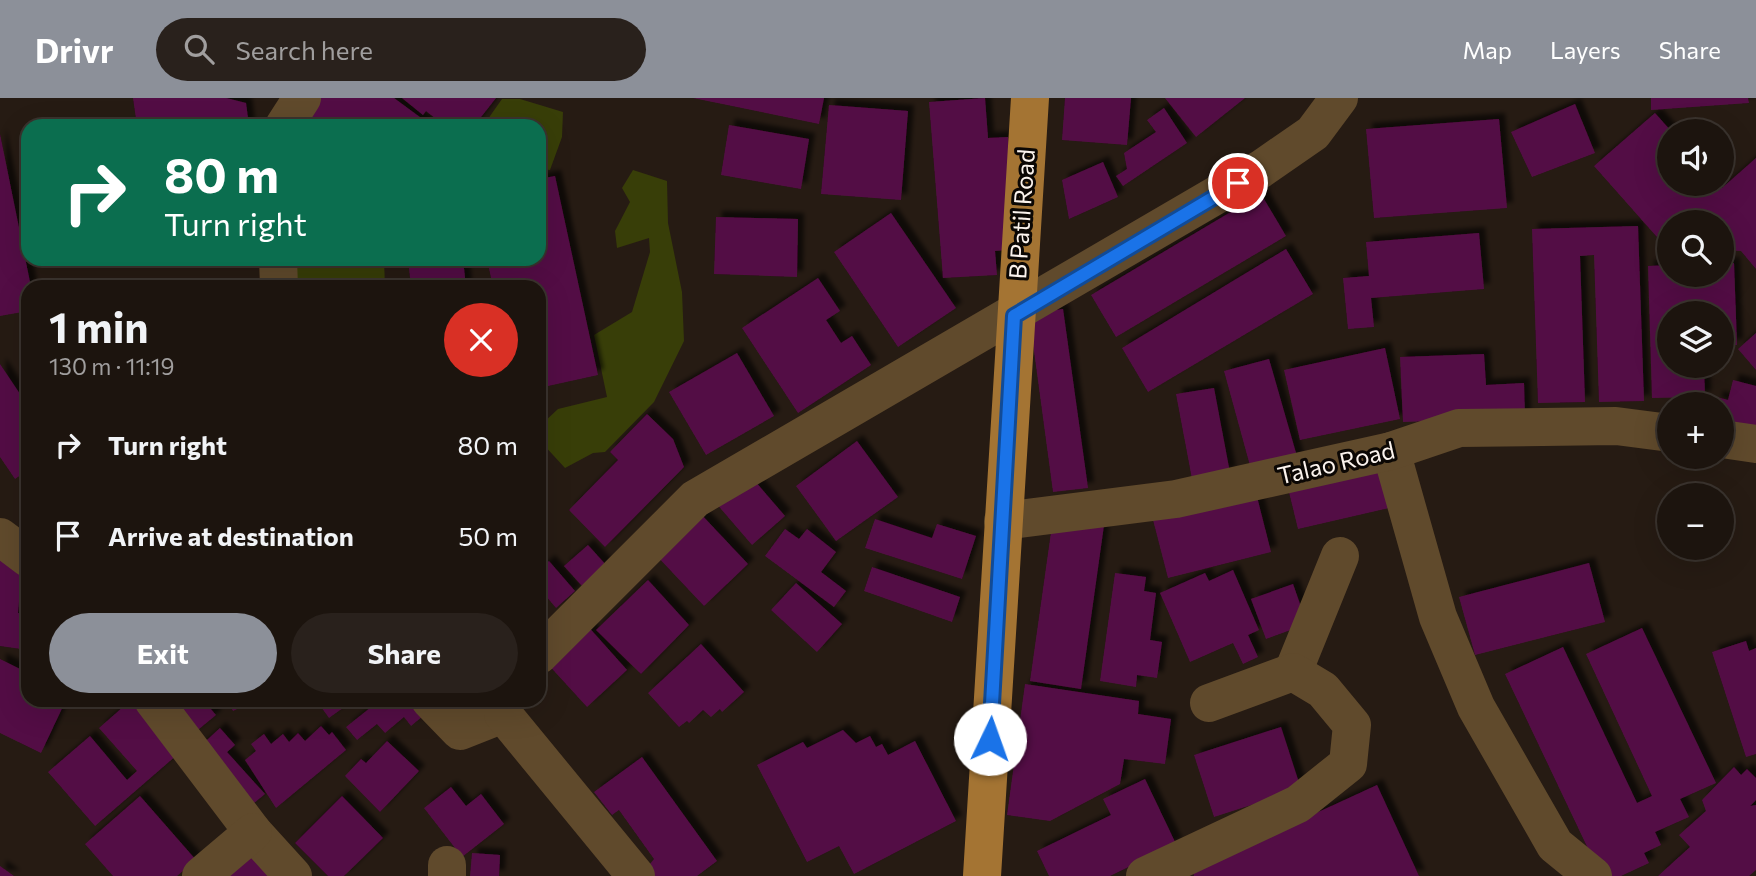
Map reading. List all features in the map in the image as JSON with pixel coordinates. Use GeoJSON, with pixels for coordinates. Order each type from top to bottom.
{"type":"FeatureCollection","features":[{"type":"Feature","properties":{"kind":"main road","name":"B Patil Road"},"geometry":{"type":"LineString","coordinates":[[982,876],[1014,316],[1030,98]]}},
{"type":"Feature","properties":{"kind":"street"},"geometry":{"type":"LineString","coordinates":[[288,119],[302,98]]}},
{"type":"Feature","properties":{"kind":"street"},"geometry":{"type":"LineString","coordinates":[[546,648],[695,499],[1014,316],[1261,169],[1312,133],[1339,98]]}},
{"type":"Feature","properties":{"kind":"street","name":"Talao Road"},"geometry":{"type":"LineString","coordinates":[[1003,520],[1176,499],[1391,451],[1459,428],[1616,426],[1657,431]]}},
{"type":"Feature","properties":{"kind":"street"},"geometry":{"type":"LineString","coordinates":[[1734,441],[1756,444]]}},
{"type":"Feature","properties":{"kind":"street"},"geometry":{"type":"LineString","coordinates":[[1391,451],[1438,617],[1476,707],[1555,845],[1593,876]]}},
{"type":"Feature","properties":{"kind":"street"},"geometry":{"type":"LineString","coordinates":[[1209,703],[1293,672],[1340,556]]}},
{"type":"Feature","properties":{"kind":"street"},"geometry":{"type":"LineString","coordinates":[[1170,871],[1298,804],[1348,764],[1352,725],[1323,690],[1293,672]]}},
{"type":"Feature","properties":{"kind":"street"},"geometry":{"type":"LineString","coordinates":[[158,707],[253,832],[293,876]]}},
{"type":"Feature","properties":{"kind":"street"},"geometry":{"type":"LineString","coordinates":[[437,707],[460,731],[503,707],[636,876]]}},
{"type":"Feature","properties":{"kind":"street"},"geometry":{"type":"LineString","coordinates":[[201,876],[253,832]]}},
{"type":"Feature","properties":{"kind":"green space"},"geometry":{"type":"Polygon","coordinates":[[[502,99],[520,99],[563,112],[562,137],[550,170],[546,170],[546,119],[488,119],[502,99]]]}},
{"type":"Feature","properties":{"kind":"green space"},"geometry":{"type":"Polygon","coordinates":[[[633,170],[667,181],[668,223],[682,292],[684,341],[654,402],[605,452],[593,453],[565,468],[546,447],[546,420],[558,409],[607,397],[594,335],[632,312],[650,252],[649,238],[617,248],[615,231],[630,202],[622,188],[633,170]]]}},
{"type":"Feature","properties":{"kind":"green space"},"geometry":{"type":"Polygon","coordinates":[[[288,266],[384,266],[385,280],[288,280],[288,266]]]}},
{"type":"Feature","properties":{"kind":"building"},"geometry":{"type":"Polygon","coordinates":[[[133,98],[226,98],[246,103],[248,119],[136,119],[133,98]]]}},
{"type":"Feature","properties":{"kind":"building"},"geometry":{"type":"Polygon","coordinates":[[[315,98],[394,98],[422,119],[300,119],[315,98]]]}},
{"type":"Feature","properties":{"kind":"building"},"geometry":{"type":"Polygon","coordinates":[[[402,98],[496,98],[480,119],[436,119],[426,111],[423,115],[402,98]]]}},
{"type":"Feature","properties":{"kind":"building"},"geometry":{"type":"Polygon","coordinates":[[[693,98],[824,98],[819,124],[693,98]]]}},
{"type":"Feature","properties":{"kind":"building"},"geometry":{"type":"Polygon","coordinates":[[[985,98],[988,138],[1008,137],[1017,249],[995,251],[997,275],[943,278],[929,102],[985,98]]]}},
{"type":"Feature","properties":{"kind":"building"},"geometry":{"type":"Polygon","coordinates":[[[1065,98],[1131,98],[1127,145],[1062,140],[1065,98]]]}},
{"type":"Feature","properties":{"kind":"building"},"geometry":{"type":"Polygon","coordinates":[[[1165,98],[1245,98],[1196,137],[1165,98]]]}},
{"type":"Feature","properties":{"kind":"building"},"geometry":{"type":"Polygon","coordinates":[[[1651,98],[1748,98],[1749,103],[1651,110],[1651,98]]]}},
{"type":"Feature","properties":{"kind":"building"},"geometry":{"type":"Polygon","coordinates":[[[1575,104],[1595,153],[1532,177],[1511,132],[1575,104]]]}},
{"type":"Feature","properties":{"kind":"building"},"geometry":{"type":"Polygon","coordinates":[[[829,105],[908,111],[901,200],[821,194],[829,105]]]}},
{"type":"Feature","properties":{"kind":"building"},"geometry":{"type":"Polygon","coordinates":[[[1164,108],[1187,143],[1123,186],[1116,176],[1127,169],[1124,153],[1156,132],[1147,120],[1164,108]]]}},
{"type":"Feature","properties":{"kind":"building"},"geometry":{"type":"Polygon","coordinates":[[[1655,113],[1660,119],[1657,119],[1657,196],[1734,196],[1734,177],[1756,158],[1756,269],[1741,251],[1734,251],[1734,210],[1657,210],[1657,237],[1594,166],[1655,113]]]}},
{"type":"Feature","properties":{"kind":"building"},"geometry":{"type":"Polygon","coordinates":[[[1499,119],[1507,208],[1374,218],[1366,129],[1499,119]]]}},
{"type":"Feature","properties":{"kind":"building"},"geometry":{"type":"Polygon","coordinates":[[[729,125],[809,139],[801,189],[721,175],[729,125]]]}},
{"type":"Feature","properties":{"kind":"building"},"geometry":{"type":"Polygon","coordinates":[[[0,134],[21,238],[21,266],[27,266],[30,280],[21,280],[21,312],[0,316],[0,134]]]}},
{"type":"Feature","properties":{"kind":"building"},"geometry":{"type":"Polygon","coordinates":[[[1103,162],[1118,197],[1069,219],[1062,180],[1103,162]]]}},
{"type":"Feature","properties":{"kind":"building"},"geometry":{"type":"Polygon","coordinates":[[[555,176],[598,375],[546,386],[546,280],[492,280],[488,266],[546,266],[546,178],[555,176]]]}},
{"type":"Feature","properties":{"kind":"building"},"geometry":{"type":"Polygon","coordinates":[[[1261,194],[1286,236],[1116,337],[1091,295],[1261,194]]]}},
{"type":"Feature","properties":{"kind":"building"},"geometry":{"type":"Polygon","coordinates":[[[891,213],[956,308],[898,347],[834,252],[891,213]]]}},
{"type":"Feature","properties":{"kind":"building"},"geometry":{"type":"Polygon","coordinates":[[[716,217],[798,219],[797,277],[714,274],[716,217]]]}},
{"type":"Feature","properties":{"kind":"building"},"geometry":{"type":"Polygon","coordinates":[[[1638,226],[1644,401],[1599,402],[1594,255],[1580,256],[1585,402],[1538,403],[1532,229],[1638,226]]]}},
{"type":"Feature","properties":{"kind":"building"},"geometry":{"type":"Polygon","coordinates":[[[1479,233],[1484,289],[1371,298],[1374,327],[1348,329],[1343,278],[1369,276],[1366,242],[1479,233]]]}},
{"type":"Feature","properties":{"kind":"building"},"geometry":{"type":"Polygon","coordinates":[[[1286,249],[1313,294],[1148,392],[1122,348],[1286,249]]]}},
{"type":"Feature","properties":{"kind":"building"},"geometry":{"type":"Polygon","coordinates":[[[1734,263],[1737,345],[1734,345],[1734,301],[1657,301],[1657,378],[1704,378],[1705,392],[1657,392],[1657,398],[1652,398],[1648,266],[1657,266],[1657,287],[1734,287],[1734,263]]]}},
{"type":"Feature","properties":{"kind":"building"},"geometry":{"type":"Polygon","coordinates":[[[409,266],[464,266],[465,280],[410,280],[409,266]]]}},
{"type":"Feature","properties":{"kind":"building"},"geometry":{"type":"Polygon","coordinates":[[[818,278],[840,311],[826,320],[841,343],[852,336],[871,365],[798,413],[742,328],[818,278]]]}},
{"type":"Feature","properties":{"kind":"building"},"geometry":{"type":"Polygon","coordinates":[[[1063,309],[1088,488],[1053,492],[1029,314],[1063,309]]]}},
{"type":"Feature","properties":{"kind":"building"},"geometry":{"type":"Polygon","coordinates":[[[1756,333],[1756,370],[1738,349],[1756,333]]]}},
{"type":"Feature","properties":{"kind":"building"},"geometry":{"type":"Polygon","coordinates":[[[1385,348],[1400,419],[1300,440],[1284,370],[1385,348]]]}},
{"type":"Feature","properties":{"kind":"building"},"geometry":{"type":"Polygon","coordinates":[[[737,353],[774,416],[706,455],[669,392],[737,353]]]}},
{"type":"Feature","properties":{"kind":"building"},"geometry":{"type":"Polygon","coordinates":[[[1484,354],[1486,385],[1524,383],[1525,418],[1403,422],[1400,357],[1484,354]]]}},
{"type":"Feature","properties":{"kind":"building"},"geometry":{"type":"Polygon","coordinates":[[[1269,359],[1298,460],[1252,473],[1224,371],[1269,359]]]}},
{"type":"Feature","properties":{"kind":"building"},"geometry":{"type":"Polygon","coordinates":[[[0,364],[21,396],[21,475],[15,479],[0,457],[0,364]]]}},
{"type":"Feature","properties":{"kind":"building"},"geometry":{"type":"Polygon","coordinates":[[[1733,380],[1756,386],[1756,435],[1734,430],[1734,392],[1730,392],[1733,380]]]}},
{"type":"Feature","properties":{"kind":"building"},"geometry":{"type":"Polygon","coordinates":[[[1214,388],[1230,473],[1192,479],[1176,394],[1214,388]]]}},
{"type":"Feature","properties":{"kind":"building"},"geometry":{"type":"Polygon","coordinates":[[[647,414],[673,439],[684,467],[605,547],[569,510],[618,460],[610,452],[647,414]]]}},
{"type":"Feature","properties":{"kind":"building"},"geometry":{"type":"Polygon","coordinates":[[[857,441],[898,497],[836,541],[796,486],[857,441]]]}},
{"type":"Feature","properties":{"kind":"building"},"geometry":{"type":"Polygon","coordinates":[[[1379,464],[1389,508],[1298,529],[1287,484],[1379,464]]]}},
{"type":"Feature","properties":{"kind":"building"},"geometry":{"type":"Polygon","coordinates":[[[748,473],[785,516],[752,545],[715,502],[748,473]]]}},
{"type":"Feature","properties":{"kind":"building"},"geometry":{"type":"Polygon","coordinates":[[[1255,489],[1271,552],[1168,578],[1152,516],[1255,489]]]}},
{"type":"Feature","properties":{"kind":"building"},"geometry":{"type":"Polygon","coordinates":[[[698,511],[748,564],[704,606],[654,553],[698,511]]]}},
{"type":"Feature","properties":{"kind":"building"},"geometry":{"type":"Polygon","coordinates":[[[1053,518],[1104,525],[1081,689],[1030,681],[1053,518]]]}},
{"type":"Feature","properties":{"kind":"building"},"geometry":{"type":"Polygon","coordinates":[[[875,519],[932,538],[937,524],[976,536],[962,579],[865,548],[875,519]]]}},
{"type":"Feature","properties":{"kind":"building"},"geometry":{"type":"Polygon","coordinates":[[[785,529],[799,539],[807,529],[836,552],[821,572],[846,591],[834,607],[765,556],[785,529]]]}},
{"type":"Feature","properties":{"kind":"building"},"geometry":{"type":"Polygon","coordinates":[[[588,545],[615,575],[591,596],[564,566],[588,545]]]}},
{"type":"Feature","properties":{"kind":"building"},"geometry":{"type":"Polygon","coordinates":[[[0,549],[21,555],[18,613],[21,613],[21,649],[0,646],[0,549]]]}},
{"type":"Feature","properties":{"kind":"building"},"geometry":{"type":"Polygon","coordinates":[[[549,561],[575,591],[556,608],[546,596],[546,564],[549,561]]]}},
{"type":"Feature","properties":{"kind":"building"},"geometry":{"type":"Polygon","coordinates":[[[1589,563],[1605,622],[1475,655],[1459,597],[1589,563]]]}},
{"type":"Feature","properties":{"kind":"building"},"geometry":{"type":"Polygon","coordinates":[[[872,567],[960,597],[952,622],[864,591],[872,567]]]}},
{"type":"Feature","properties":{"kind":"building"},"geometry":{"type":"Polygon","coordinates":[[[1233,570],[1259,630],[1248,635],[1258,657],[1243,664],[1233,643],[1190,662],[1160,593],[1205,573],[1209,581],[1233,570]]]}},
{"type":"Feature","properties":{"kind":"building"},"geometry":{"type":"Polygon","coordinates":[[[1115,573],[1146,577],[1144,591],[1156,593],[1150,640],[1162,642],[1157,678],[1137,675],[1136,687],[1100,681],[1115,573]]]}},
{"type":"Feature","properties":{"kind":"building"},"geometry":{"type":"Polygon","coordinates":[[[648,580],[689,625],[641,674],[596,630],[648,580]]]}},
{"type":"Feature","properties":{"kind":"building"},"geometry":{"type":"Polygon","coordinates":[[[796,583],[842,624],[817,652],[771,610],[796,583]]]}},
{"type":"Feature","properties":{"kind":"building"},"geometry":{"type":"Polygon","coordinates":[[[1293,584],[1307,624],[1266,639],[1251,599],[1293,584]]]}},
{"type":"Feature","properties":{"kind":"building"},"geometry":{"type":"Polygon","coordinates":[[[585,623],[627,670],[587,707],[546,662],[546,658],[585,623]]]}},
{"type":"Feature","properties":{"kind":"building"},"geometry":{"type":"Polygon","coordinates":[[[1642,628],[1716,783],[1680,799],[1689,817],[1655,832],[1661,845],[1644,853],[1649,863],[1621,876],[1601,876],[1505,674],[1563,647],[1637,803],[1652,796],[1586,654],[1642,628]]]}},
{"type":"Feature","properties":{"kind":"building"},"geometry":{"type":"Polygon","coordinates":[[[1746,641],[1749,651],[1756,648],[1756,754],[1746,757],[1712,652],[1746,641]]]}},
{"type":"Feature","properties":{"kind":"building"},"geometry":{"type":"Polygon","coordinates":[[[701,644],[744,692],[722,712],[720,709],[711,717],[703,710],[689,723],[687,721],[679,727],[648,693],[701,644]]]}},
{"type":"Feature","properties":{"kind":"building"},"geometry":{"type":"Polygon","coordinates":[[[0,659],[21,670],[21,707],[63,707],[41,753],[0,733],[0,659]]]}},
{"type":"Feature","properties":{"kind":"building"},"geometry":{"type":"Polygon","coordinates":[[[1025,684],[1139,701],[1138,714],[1171,719],[1165,764],[1124,759],[1120,784],[1050,821],[1007,815],[1025,684]]]}},
{"type":"Feature","properties":{"kind":"building"},"geometry":{"type":"Polygon","coordinates":[[[123,707],[149,707],[185,748],[95,826],[48,772],[90,736],[127,780],[137,771],[99,728],[123,707]]]}},
{"type":"Feature","properties":{"kind":"building"},"geometry":{"type":"Polygon","coordinates":[[[171,707],[209,707],[216,715],[193,734],[171,707]]]}},
{"type":"Feature","properties":{"kind":"building"},"geometry":{"type":"Polygon","coordinates":[[[321,707],[344,707],[329,718],[321,707]]]}},
{"type":"Feature","properties":{"kind":"building"},"geometry":{"type":"Polygon","coordinates":[[[371,707],[416,707],[423,716],[411,726],[404,717],[385,733],[377,724],[357,740],[346,727],[371,707]]]}},
{"type":"Feature","properties":{"kind":"building"},"geometry":{"type":"Polygon","coordinates":[[[321,726],[329,735],[332,732],[346,750],[276,808],[245,760],[256,751],[251,744],[264,734],[271,744],[283,734],[289,742],[298,733],[305,741],[321,726]]]}},
{"type":"Feature","properties":{"kind":"building"},"geometry":{"type":"Polygon","coordinates":[[[1281,727],[1301,789],[1214,817],[1194,755],[1281,727]]]}},
{"type":"Feature","properties":{"kind":"building"},"geometry":{"type":"Polygon","coordinates":[[[220,728],[235,745],[227,752],[265,794],[248,808],[197,749],[220,728]]]}},
{"type":"Feature","properties":{"kind":"building"},"geometry":{"type":"Polygon","coordinates":[[[843,730],[856,743],[870,736],[876,747],[882,744],[888,755],[915,741],[956,821],[854,874],[839,846],[807,862],[757,765],[803,742],[807,748],[843,730]]]}},
{"type":"Feature","properties":{"kind":"building"},"geometry":{"type":"Polygon","coordinates":[[[387,741],[419,771],[380,812],[345,776],[361,759],[366,763],[387,741]]]}},
{"type":"Feature","properties":{"kind":"building"},"geometry":{"type":"Polygon","coordinates":[[[642,757],[717,861],[697,876],[651,876],[646,869],[654,859],[619,810],[612,815],[594,792],[642,757]]]}},
{"type":"Feature","properties":{"kind":"building"},"geometry":{"type":"Polygon","coordinates":[[[1734,767],[1741,775],[1747,769],[1756,778],[1756,800],[1750,806],[1756,805],[1756,870],[1749,876],[1658,876],[1690,847],[1679,835],[1706,811],[1702,800],[1734,767]]]}},
{"type":"Feature","properties":{"kind":"building"},"geometry":{"type":"Polygon","coordinates":[[[1145,779],[1176,844],[1110,876],[1049,876],[1037,851],[1111,815],[1103,799],[1145,779]]]}},
{"type":"Feature","properties":{"kind":"building"},"geometry":{"type":"Polygon","coordinates":[[[1377,785],[1419,876],[1194,876],[1192,870],[1377,785]]]}},
{"type":"Feature","properties":{"kind":"building"},"geometry":{"type":"Polygon","coordinates":[[[451,787],[466,806],[481,794],[504,824],[462,857],[424,808],[451,787]]]}},
{"type":"Feature","properties":{"kind":"building"},"geometry":{"type":"Polygon","coordinates":[[[140,796],[196,860],[177,876],[113,876],[85,844],[140,796]]]}},
{"type":"Feature","properties":{"kind":"building"},"geometry":{"type":"Polygon","coordinates":[[[342,796],[383,838],[344,876],[328,876],[295,843],[342,796]]]}},
{"type":"Feature","properties":{"kind":"building"},"geometry":{"type":"Polygon","coordinates":[[[259,850],[281,876],[229,876],[259,850]]]}},
{"type":"Feature","properties":{"kind":"building"},"geometry":{"type":"Polygon","coordinates":[[[472,853],[500,855],[499,876],[470,876],[472,853]]]}},
{"type":"Feature","properties":{"kind":"building"},"geometry":{"type":"Polygon","coordinates":[[[0,866],[14,876],[0,876],[0,866]]]}},
{"type":"Feature","properties":{"kind":"route"},"geometry":{"type":"LineString","coordinates":[[990,739],[1014,316],[1238,183]]}}]}
